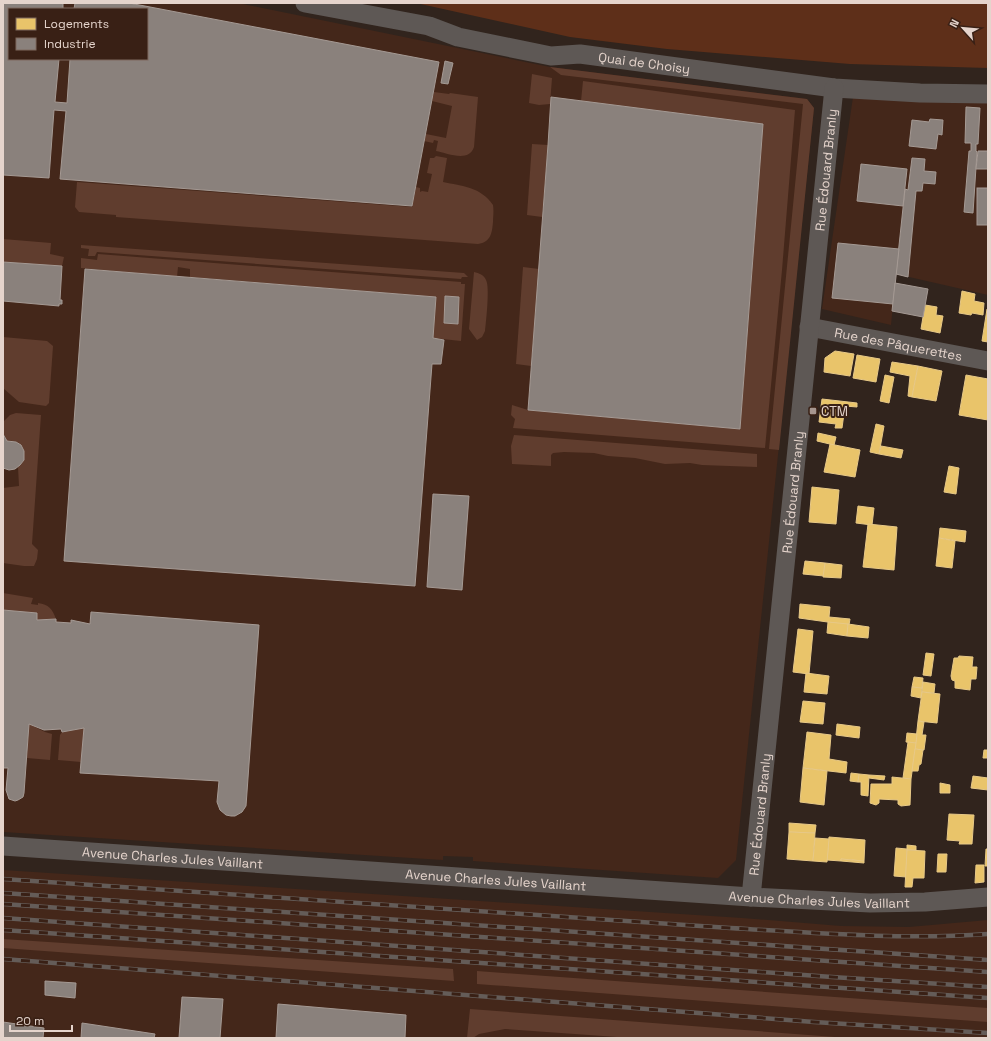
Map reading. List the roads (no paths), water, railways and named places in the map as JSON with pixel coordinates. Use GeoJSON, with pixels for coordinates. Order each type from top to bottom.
{"type":"FeatureCollection","features":[{"type":"Feature","properties":{"kind":"street","name":"Quai de Choisy"},"geometry":{"type":"LineString","coordinates":[[304,3],[429,26],[458,37],[551,56],[580,54],[834,88],[920,93],[988,94]]}},
{"type":"Feature","properties":{"kind":"street","name":"Rue Édouard Branly"},"geometry":{"type":"LineString","coordinates":[[751,897],[834,88]]}},
{"type":"Feature","properties":{"kind":"street","name":"Rue des Pâquerettes"},"geometry":{"type":"LineString","coordinates":[[809,326],[988,361]]}},
{"type":"Feature","properties":{"kind":"street","name":"Avenue Charles Jules Vaillant"},"geometry":{"type":"LineString","coordinates":[[3,846],[751,897],[870,903],[925,902],[988,897]]}},
{"type":"Feature","properties":{"kind":"railway"},"geometry":{"type":"LineString","coordinates":[[3,879],[794,932],[891,936],[956,936],[988,934]]}},
{"type":"Feature","properties":{"kind":"railway"},"geometry":{"type":"LineString","coordinates":[[3,893],[988,960]]}},
{"type":"Feature","properties":{"kind":"railway"},"geometry":{"type":"LineString","coordinates":[[3,904],[988,972]]}},
{"type":"Feature","properties":{"kind":"railway"},"geometry":{"type":"LineString","coordinates":[[3,918],[988,987]]}},
{"type":"Feature","properties":{"kind":"railway"},"geometry":{"type":"LineString","coordinates":[[3,930],[988,998]]}},
{"type":"Feature","properties":{"kind":"railway"},"geometry":{"type":"LineString","coordinates":[[3,959],[814,1022],[988,1033]]}},
{"type":"Feature","properties":{"kind":"place","name":"CTM"},"geometry":{"type":"Point","coordinates":[813,411]}}]}
